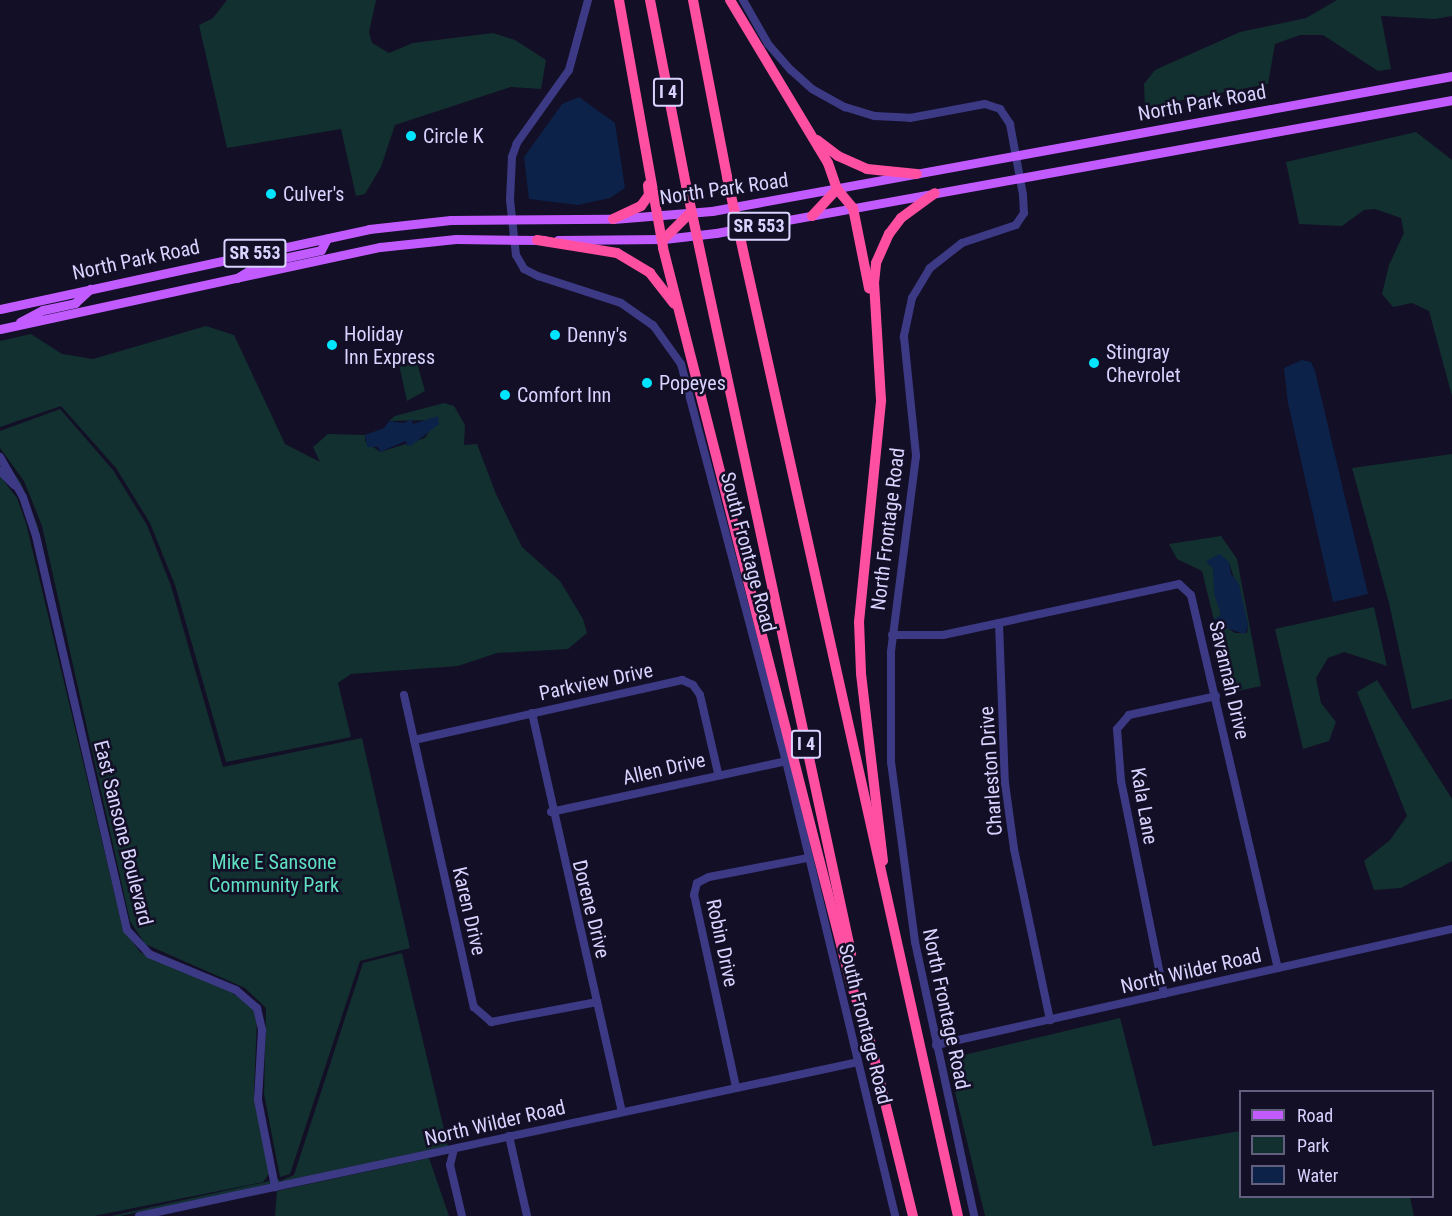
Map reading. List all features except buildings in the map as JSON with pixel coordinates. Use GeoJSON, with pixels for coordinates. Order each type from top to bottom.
{"type":"FeatureCollection","features":[{"type":"Feature","properties":{"kind":"highway"},"geometry":{"type":"LineString","coordinates":[[619,0],[647,164],[680,316],[851,984],[870,1040]]}},
{"type":"Feature","properties":{"kind":"highway","name":"I 4"},"geometry":{"type":"LineString","coordinates":[[650,0],[686,185],[870,1040],[913,1216]]}},
{"type":"Feature","properties":{"kind":"highway","name":"I 4"},"geometry":{"type":"LineString","coordinates":[[693,0],[727,177],[958,1216]]}},
{"type":"Feature","properties":{"kind":"highway"},"geometry":{"type":"LineString","coordinates":[[730,0],[828,164],[837,189],[853,208],[867,273],[875,340],[877,401],[872,486]]}},
{"type":"Feature","properties":{"kind":"highway"},"geometry":{"type":"LineString","coordinates":[[808,132],[852,164],[917,174]]}},
{"type":"Feature","properties":{"kind":"highway"},"geometry":{"type":"LineString","coordinates":[[613,219],[637,210],[649,195],[647,164]]}},
{"type":"Feature","properties":{"kind":"highway"},"geometry":{"type":"LineString","coordinates":[[812,216],[837,189]]}},
{"type":"Feature","properties":{"kind":"highway"},"geometry":{"type":"LineString","coordinates":[[882,874],[884,846],[869,747],[860,622],[881,400],[876,263],[881,249],[902,218],[935,193]]}},
{"type":"Feature","properties":{"kind":"highway"},"geometry":{"type":"LineString","coordinates":[[664,239],[689,214]]}},
{"type":"Feature","properties":{"kind":"highway"},"geometry":{"type":"LineString","coordinates":[[537,240],[594,247],[631,260],[660,283],[680,316]]}},
{"type":"Feature","properties":{"kind":"main road","name":"North Park Road"},"geometry":{"type":"LineString","coordinates":[[0,309],[327,238],[424,221],[512,218],[613,219],[689,214],[1452,76]]}},
{"type":"Feature","properties":{"kind":"main road","name":"North Park Road"},"geometry":{"type":"LineString","coordinates":[[5,328],[380,247],[456,239],[664,239],[812,216],[1452,100]]}},
{"type":"Feature","properties":{"kind":"main road"},"geometry":{"type":"LineString","coordinates":[[235,279],[261,262],[321,250],[327,238]]}},
{"type":"Feature","properties":{"kind":"main road"},"geometry":{"type":"LineString","coordinates":[[5,328],[43,310],[75,303],[90,289]]}},
{"type":"Feature","properties":{"kind":"street","name":"South Frontage Road"},"geometry":{"type":"LineString","coordinates":[[588,0],[569,70],[517,142],[512,157],[512,218],[516,255],[524,269],[621,303],[652,325],[681,364],[786,761],[895,1216]]}},
{"type":"Feature","properties":{"kind":"street","name":"North Frontage Road"},"geometry":{"type":"LineString","coordinates":[[743,0],[779,58],[829,99],[860,112],[892,118],[992,104],[1007,115],[1016,156],[1025,205],[1021,219],[1009,228],[972,238],[951,249],[923,277],[908,309],[904,337],[916,456],[892,635],[889,723],[895,807],[915,942],[974,1216]]}},
{"type":"Feature","properties":{"kind":"street","name":"East Sansone Boulevard"},"geometry":{"type":"LineString","coordinates":[[0,456],[17,488],[39,547],[127,930],[149,954],[236,990],[257,1008],[262,1030],[258,1100],[275,1187]]}},
{"type":"Feature","properties":{"kind":"street","name":"East Sansone Boulevard"},"geometry":{"type":"LineString","coordinates":[[0,471],[17,488]]}},
{"type":"Feature","properties":{"kind":"street","name":"Savannah Drive"},"geometry":{"type":"LineString","coordinates":[[999,623],[1179,584],[1191,595],[1278,968]]}},
{"type":"Feature","properties":{"kind":"street"},"geometry":{"type":"LineString","coordinates":[[892,635],[923,637],[999,623]]}},
{"type":"Feature","properties":{"kind":"street","name":"Charleston Drive"},"geometry":{"type":"LineString","coordinates":[[999,623],[1005,783],[1014,849],[1050,1020]]}},
{"type":"Feature","properties":{"kind":"street","name":"Parkview Drive"},"geometry":{"type":"LineString","coordinates":[[414,740],[682,680],[693,685],[700,695],[718,773]]}},
{"type":"Feature","properties":{"kind":"street","name":"Karen Drive"},"geometry":{"type":"LineString","coordinates":[[404,695],[474,1007],[491,1022],[597,1002]]}},
{"type":"Feature","properties":{"kind":"street","name":"Kala Lane"},"geometry":{"type":"LineString","coordinates":[[1164,994],[1121,780],[1117,729],[1129,715],[1216,696]]}},
{"type":"Feature","properties":{"kind":"street","name":"Dorene Drive"},"geometry":{"type":"LineString","coordinates":[[532,713],[551,812],[622,1112]]}},
{"type":"Feature","properties":{"kind":"street","name":"Allen Drive"},"geometry":{"type":"LineString","coordinates":[[551,812],[718,773],[786,761]]}},
{"type":"Feature","properties":{"kind":"street","name":"Robin Drive"},"geometry":{"type":"LineString","coordinates":[[736,1087],[694,895],[697,883],[709,877],[808,858]]}},
{"type":"Feature","properties":{"kind":"street","name":"North Wilder Road"},"geometry":{"type":"LineString","coordinates":[[936,1044],[1452,929]]}},
{"type":"Feature","properties":{"kind":"street","name":"North Wilder Road"},"geometry":{"type":"LineString","coordinates":[[139,1216],[858,1062]]}},
{"type":"Feature","properties":{"kind":"street"},"geometry":{"type":"LineString","coordinates":[[509,1136],[527,1216]]}},
{"type":"Feature","properties":{"kind":"street"},"geometry":{"type":"LineString","coordinates":[[454,1149],[450,1165],[462,1216]]}},
{"type":"Feature","properties":{"kind":"green space"},"geometry":{"type":"Polygon","coordinates":[[[227,0],[376,0],[369,32],[372,43],[389,53],[413,43],[493,33],[515,40],[546,60],[541,89],[511,87],[395,125],[381,167],[365,194],[356,196],[341,129],[227,148],[199,25],[213,18],[227,0]]]}},
{"type":"Feature","properties":{"kind":"green space"},"geometry":{"type":"Polygon","coordinates":[[[1337,0],[1452,0],[1452,16],[1435,19],[1381,16],[1391,69],[1378,71],[1323,35],[1300,35],[1275,44],[1268,84],[1145,107],[1144,84],[1155,70],[1240,32],[1306,18],[1337,0]]]}},
{"type":"Feature","properties":{"kind":"green space"},"geometry":{"type":"Polygon","coordinates":[[[1416,132],[1452,160],[1452,396],[1429,311],[1412,303],[1393,307],[1382,294],[1389,265],[1404,233],[1401,218],[1375,209],[1364,210],[1342,226],[1299,224],[1286,162],[1416,132]]]}},
{"type":"Feature","properties":{"kind":"green space"},"geometry":{"type":"Polygon","coordinates":[[[206,326],[234,335],[285,444],[320,462],[313,447],[328,434],[365,435],[365,441],[380,452],[425,438],[431,428],[439,424],[432,420],[389,421],[395,416],[444,403],[454,406],[465,425],[464,445],[477,444],[496,494],[522,547],[560,581],[583,619],[587,633],[568,649],[497,653],[458,666],[351,674],[338,683],[351,737],[226,762],[175,585],[150,523],[116,468],[61,406],[0,427],[0,341],[31,334],[62,354],[93,359],[206,326]]]}},
{"type":"Feature","properties":{"kind":"green space"},"geometry":{"type":"Polygon","coordinates":[[[415,356],[425,391],[407,401],[398,360],[415,356]]]}},
{"type":"Feature","properties":{"kind":"green space","name":"Mike E Sansone Community Park"},"geometry":{"type":"Polygon","coordinates":[[[60,409],[113,470],[147,525],[171,586],[223,767],[362,738],[410,948],[360,961],[290,1174],[280,1177],[264,1094],[266,1008],[245,988],[145,944],[130,921],[42,526],[24,481],[0,448],[0,431],[60,409]]]}},
{"type":"Feature","properties":{"kind":"green space"},"geometry":{"type":"Polygon","coordinates":[[[0,454],[21,483],[38,527],[127,922],[142,947],[243,991],[262,1010],[264,1042],[260,1094],[277,1178],[280,1181],[294,1175],[363,963],[402,953],[448,1146],[120,1216],[111,1216],[270,1181],[272,1174],[257,1091],[263,1029],[261,1017],[249,999],[160,960],[143,950],[126,927],[30,522],[20,496],[0,471],[0,454]]]}},
{"type":"Feature","properties":{"kind":"green space"},"geometry":{"type":"Polygon","coordinates":[[[1452,454],[1452,699],[1412,709],[1389,603],[1352,468],[1452,454]]]}},
{"type":"Feature","properties":{"kind":"green space"},"geometry":{"type":"Polygon","coordinates":[[[0,476],[17,498],[26,523],[123,929],[140,952],[231,992],[252,1007],[257,1018],[254,1092],[269,1174],[263,1182],[94,1216],[0,1216],[0,476]]]}},
{"type":"Feature","properties":{"kind":"green space"},"geometry":{"type":"Polygon","coordinates":[[[1221,536],[1237,559],[1261,686],[1233,692],[1216,625],[1219,622],[1235,633],[1247,633],[1248,625],[1229,562],[1208,564],[1213,567],[1221,615],[1214,620],[1202,571],[1177,559],[1169,544],[1221,536]]]}},
{"type":"Feature","properties":{"kind":"green space"},"geometry":{"type":"Polygon","coordinates":[[[1374,607],[1387,666],[1344,652],[1328,658],[1316,678],[1321,703],[1336,722],[1329,741],[1303,749],[1275,629],[1374,607]]]}},
{"type":"Feature","properties":{"kind":"green space"},"geometry":{"type":"Polygon","coordinates":[[[1377,680],[1452,799],[1452,861],[1401,888],[1374,890],[1364,861],[1390,840],[1407,816],[1357,692],[1377,680]]]}},
{"type":"Feature","properties":{"kind":"green space"},"geometry":{"type":"Polygon","coordinates":[[[1120,1018],[1153,1146],[1239,1131],[1239,1198],[1410,1198],[1414,1216],[985,1216],[947,1059],[1120,1018]]]}},
{"type":"Feature","properties":{"kind":"green space"},"geometry":{"type":"Polygon","coordinates":[[[429,1158],[449,1216],[275,1216],[277,1191],[429,1158]]]}},
{"type":"Feature","properties":{"kind":"water"},"geometry":{"type":"Polygon","coordinates":[[[579,97],[615,123],[625,188],[610,198],[578,205],[529,199],[524,157],[562,104],[579,97]]]}},
{"type":"Feature","properties":{"kind":"water"},"geometry":{"type":"Polygon","coordinates":[[[1302,360],[1311,362],[1315,371],[1368,594],[1333,602],[1288,403],[1284,368],[1302,360]]]}},
{"type":"Feature","properties":{"kind":"water"},"geometry":{"type":"Polygon","coordinates":[[[438,416],[439,424],[412,445],[407,446],[406,441],[380,452],[378,447],[367,447],[365,435],[384,428],[389,421],[404,423],[412,419],[413,424],[438,416]]]}},
{"type":"Feature","properties":{"kind":"water"},"geometry":{"type":"Polygon","coordinates":[[[1220,554],[1229,562],[1231,574],[1239,584],[1248,625],[1245,634],[1216,625],[1214,620],[1221,615],[1214,593],[1213,568],[1206,561],[1220,554]]]}},
{"type":"Feature","properties":{"kind":"place","name":"Circle K"},"geometry":{"type":"Point","coordinates":[411,136]}},
{"type":"Feature","properties":{"kind":"place","name":"Culver's"},"geometry":{"type":"Point","coordinates":[271,194]}},
{"type":"Feature","properties":{"kind":"place","name":"Denny's"},"geometry":{"type":"Point","coordinates":[555,335]}},
{"type":"Feature","properties":{"kind":"place","name":"Holiday Inn Express"},"geometry":{"type":"Point","coordinates":[332,345]}},
{"type":"Feature","properties":{"kind":"place","name":"Stingray Chevrolet"},"geometry":{"type":"Point","coordinates":[1094,363]}},
{"type":"Feature","properties":{"kind":"place","name":"Popeyes"},"geometry":{"type":"Point","coordinates":[647,383]}},
{"type":"Feature","properties":{"kind":"place","name":"Comfort Inn"},"geometry":{"type":"Point","coordinates":[505,395]}}]}
